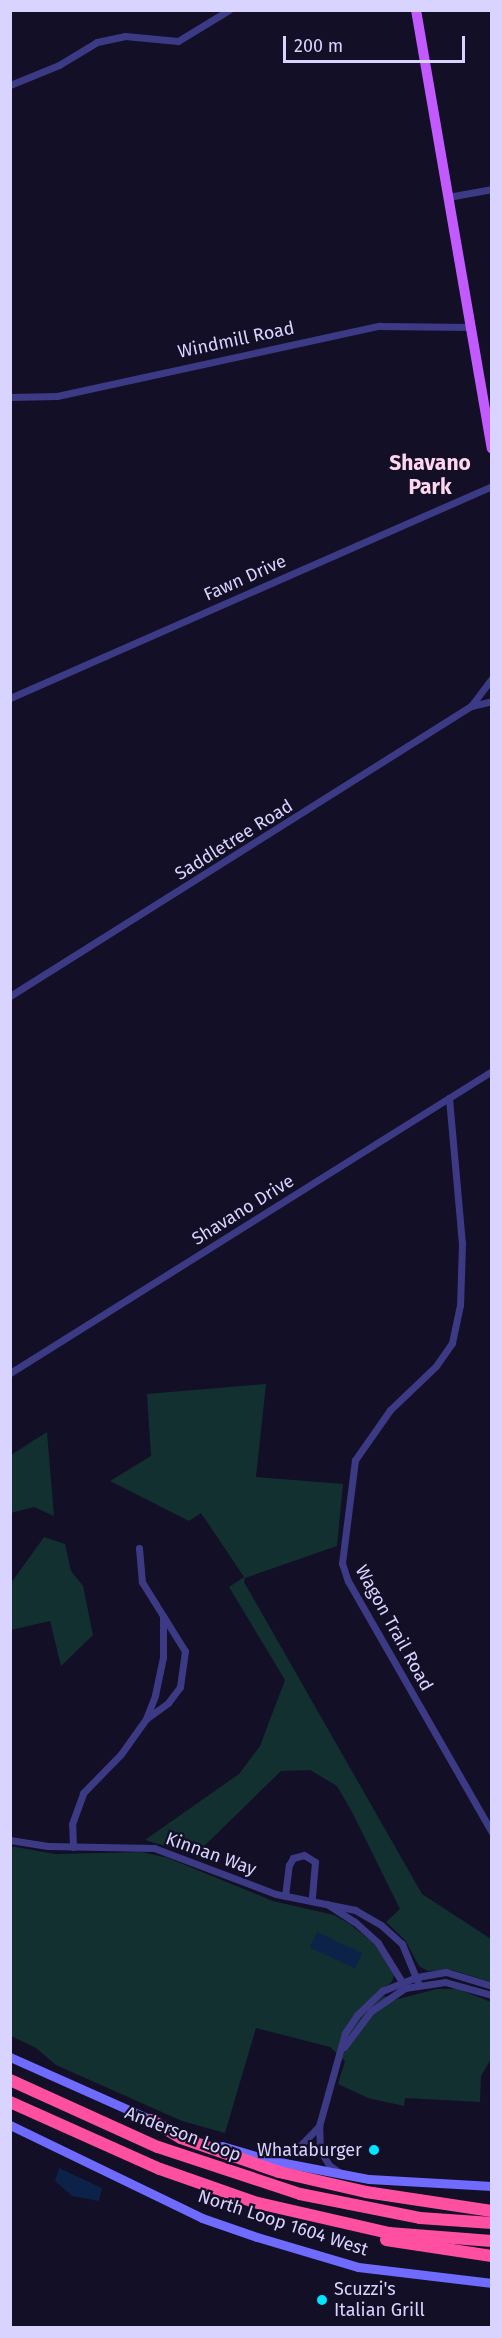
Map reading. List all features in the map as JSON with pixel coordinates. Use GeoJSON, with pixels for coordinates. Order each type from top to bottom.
{"type":"FeatureCollection","features":[{"type":"Feature","properties":{"kind":"highway","name":"Anderson Loop"},"geometry":{"type":"LineString","coordinates":[[10,2080],[158,2147],[290,2191],[409,2216],[492,2223]]}},
{"type":"Feature","properties":{"kind":"highway","name":"Anderson Loop"},"geometry":{"type":"LineString","coordinates":[[10,2102],[211,2188],[351,2226],[389,2233],[492,2241]]}},
{"type":"Feature","properties":{"kind":"highway"},"geometry":{"type":"LineString","coordinates":[[151,2120],[181,2138],[279,2172],[366,2192],[492,2211]]}},
{"type":"Feature","properties":{"kind":"highway"},"geometry":{"type":"LineString","coordinates":[[351,2226],[383,2239],[492,2256]]}},
{"type":"Feature","properties":{"kind":"main road"},"geometry":{"type":"LineString","coordinates":[[416,10],[492,448]]}},
{"type":"Feature","properties":{"kind":"main road"},"geometry":{"type":"LineString","coordinates":[[10,2057],[151,2120],[262,2158],[344,2175],[419,2184],[492,2186]]}},
{"type":"Feature","properties":{"kind":"main road","name":"North Loop 1604 West"},"geometry":{"type":"LineString","coordinates":[[10,2125],[202,2218],[257,2237],[358,2267],[492,2283]]}},
{"type":"Feature","properties":{"kind":"street"},"geometry":{"type":"LineString","coordinates":[[10,85],[59,65],[97,42],[125,36],[178,41],[229,10]]}},
{"type":"Feature","properties":{"kind":"street"},"geometry":{"type":"LineString","coordinates":[[448,196],[492,189]]}},
{"type":"Feature","properties":{"kind":"street","name":"Windmill Road"},"geometry":{"type":"LineString","coordinates":[[10,397],[57,396],[380,326],[471,327]]}},
{"type":"Feature","properties":{"kind":"street","name":"Fawn Drive"},"geometry":{"type":"LineString","coordinates":[[10,698],[492,486]]}},
{"type":"Feature","properties":{"kind":"street","name":"Saddletree Road"},"geometry":{"type":"LineString","coordinates":[[471,706],[492,678]]}},
{"type":"Feature","properties":{"kind":"street","name":"Saddletree Road"},"geometry":{"type":"LineString","coordinates":[[10,996],[471,706],[492,701]]}},
{"type":"Feature","properties":{"kind":"street","name":"Shavano Drive"},"geometry":{"type":"LineString","coordinates":[[10,1373],[492,1071]]}},
{"type":"Feature","properties":{"kind":"street","name":"Wagon Trail Road"},"geometry":{"type":"LineString","coordinates":[[449,1098],[462,1243],[460,1305],[452,1343],[436,1366],[390,1410],[355,1460],[342,1563],[348,1581],[492,1832]]}},
{"type":"Feature","properties":{"kind":"street"},"geometry":{"type":"LineString","coordinates":[[139,1548],[142,1582],[163,1616],[179,1636],[185,1651],[185,1669],[168,1703],[146,1719]]}},
{"type":"Feature","properties":{"kind":"street"},"geometry":{"type":"LineString","coordinates":[[73,1847],[74,1816],[83,1792],[121,1754],[146,1719],[161,1677],[163,1616]]}},
{"type":"Feature","properties":{"kind":"street","name":"Kinnan Way"},"geometry":{"type":"LineString","coordinates":[[10,1840],[73,1847],[154,1848],[285,1896],[355,1910],[390,1932],[410,1958],[418,1981]]}},
{"type":"Feature","properties":{"kind":"street"},"geometry":{"type":"LineString","coordinates":[[285,1896],[289,1864],[293,1858],[304,1855],[315,1862],[312,1900]]}},
{"type":"Feature","properties":{"kind":"street","name":"Kinnan Way"},"geometry":{"type":"LineString","coordinates":[[327,1904],[356,1922],[378,1942],[405,1988]]}},
{"type":"Feature","properties":{"kind":"street"},"geometry":{"type":"LineString","coordinates":[[378,1942],[390,1932]]}},
{"type":"Feature","properties":{"kind":"street"},"geometry":{"type":"LineString","coordinates":[[342,2049],[371,2011],[418,1981],[446,1972],[492,1986]]}},
{"type":"Feature","properties":{"kind":"street"},"geometry":{"type":"LineString","coordinates":[[344,2175],[323,2157],[319,2126],[345,2032],[357,2014],[382,1991],[402,1980],[444,1982],[492,1995]]}},
{"type":"Feature","properties":{"kind":"street"},"geometry":{"type":"LineString","coordinates":[[262,2158],[297,2149],[319,2126]]}},
{"type":"Feature","properties":{"kind":"green space"},"geometry":{"type":"Polygon","coordinates":[[[266,1384],[256,1477],[343,1484],[337,1546],[245,1578],[244,1582],[422,1894],[491,1939],[491,1982],[452,1970],[428,1971],[419,1966],[405,1940],[386,1922],[400,1909],[352,1812],[337,1786],[310,1770],[281,1771],[195,1855],[145,1840],[239,1774],[260,1746],[285,1680],[229,1587],[244,1577],[201,1513],[189,1521],[110,1481],[151,1456],[147,1394],[266,1384]]]}},
{"type":"Feature","properties":{"kind":"green space"},"geometry":{"type":"Polygon","coordinates":[[[47,1432],[54,1516],[34,1507],[11,1513],[11,1455],[47,1432]]]}},
{"type":"Feature","properties":{"kind":"green space"},"geometry":{"type":"Polygon","coordinates":[[[44,1537],[65,1544],[71,1571],[83,1586],[93,1635],[61,1666],[50,1621],[11,1630],[11,1583],[44,1537]]]}},
{"type":"Feature","properties":{"kind":"green space"},"geometry":{"type":"Polygon","coordinates":[[[10,1846],[55,1854],[142,1852],[168,1858],[273,1901],[334,1915],[350,1924],[376,1945],[395,1973],[392,1982],[377,1993],[394,2000],[437,1989],[458,1989],[491,2002],[491,2059],[481,2076],[480,2102],[405,2098],[404,2106],[368,2098],[338,2084],[345,2061],[330,2047],[256,2028],[225,2133],[182,2121],[56,2065],[36,2048],[11,2036],[10,1846]]]}},
{"type":"Feature","properties":{"kind":"water"},"geometry":{"type":"Polygon","coordinates":[[[317,1932],[362,1953],[355,1969],[310,1947],[317,1932]]]}},
{"type":"Feature","properties":{"kind":"water"},"geometry":{"type":"Polygon","coordinates":[[[59,2168],[102,2188],[99,2201],[72,2196],[55,2181],[59,2168]]]}},
{"type":"Feature","properties":{"kind":"place","name":"Whataburger"},"geometry":{"type":"Point","coordinates":[374,2150]}},
{"type":"Feature","properties":{"kind":"place","name":"Scuzzi's Italian Grill"},"geometry":{"type":"Point","coordinates":[322,2300]}},
{"type":"Feature","properties":{"kind":"district","name":"Shavano Park"},"geometry":{"type":"Point","coordinates":[430,475]}}]}
